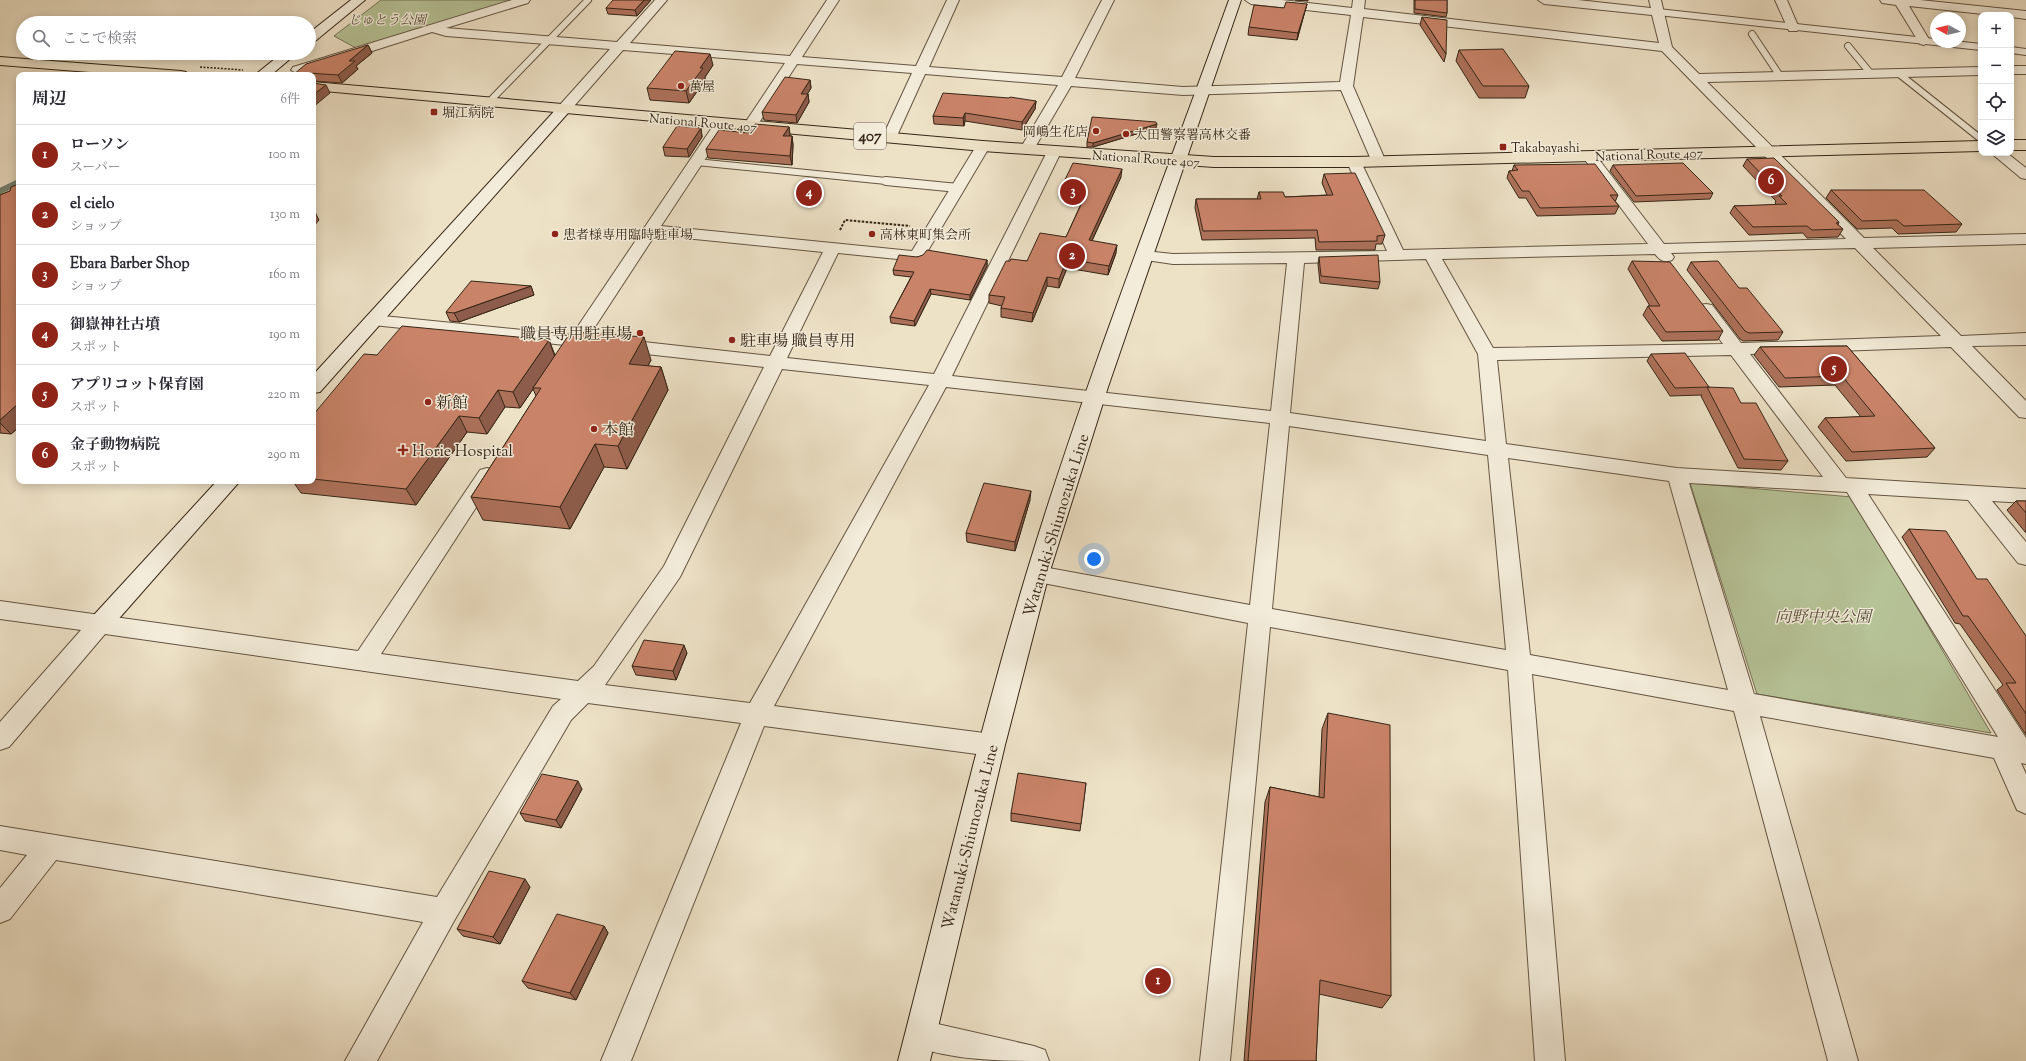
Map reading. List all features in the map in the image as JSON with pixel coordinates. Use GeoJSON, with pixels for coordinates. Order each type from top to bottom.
{"type":"FeatureCollection","features":[{"type":"Feature","properties":{"kind":"highway"},"geometry":{"type":"LineString","coordinates":[[0,61],[142,72]]}},
{"type":"Feature","properties":{"kind":"highway","name":"National Route 407"},"geometry":{"type":"LineString","coordinates":[[316,86],[563,110],[1054,152],[1177,161],[1379,162],[1978,146]]}},
{"type":"Feature","properties":{"kind":"highway"},"geometry":{"type":"LineString","coordinates":[[2014,145],[2026,145]]}},
{"type":"Feature","properties":{"kind":"main road"},"geometry":{"type":"LineString","coordinates":[[316,34],[359,0]]}},
{"type":"Feature","properties":{"kind":"main road","name":"Watanuki-Shiunozuka Line"},"geometry":{"type":"LineString","coordinates":[[917,1048],[992,745],[1038,574],[1094,397],[1146,256],[1177,161],[1235,0]]}},
{"type":"Feature","properties":{"kind":"main road"},"geometry":{"type":"LineString","coordinates":[[266,72],[281,60]]}},
{"type":"Feature","properties":{"kind":"main road"},"geometry":{"type":"LineString","coordinates":[[316,384],[563,110]]}},
{"type":"Feature","properties":{"kind":"main road"},"geometry":{"type":"LineString","coordinates":[[100,624],[226,484]]}},
{"type":"Feature","properties":{"kind":"street"},"geometry":{"type":"LineString","coordinates":[[298,70],[524,0]]}},
{"type":"Feature","properties":{"kind":"street"},"geometry":{"type":"LineString","coordinates":[[563,110],[662,0]]}},
{"type":"Feature","properties":{"kind":"street"},"geometry":{"type":"LineString","coordinates":[[750,126],[833,0]]}},
{"type":"Feature","properties":{"kind":"street"},"geometry":{"type":"LineString","coordinates":[[888,138],[919,69],[953,0]]}},
{"type":"Feature","properties":{"kind":"street"},"geometry":{"type":"LineString","coordinates":[[1027,149],[1067,81],[1108,0]]}},
{"type":"Feature","properties":{"kind":"street"},"geometry":{"type":"LineString","coordinates":[[1251,0],[1357,6],[1666,48]]}},
{"type":"Feature","properties":{"kind":"street"},"geometry":{"type":"LineString","coordinates":[[1544,0],[1658,12]]}},
{"type":"Feature","properties":{"kind":"street"},"geometry":{"type":"LineString","coordinates":[[1655,0],[1666,48],[2026,412]]}},
{"type":"Feature","properties":{"kind":"street"},"geometry":{"type":"LineString","coordinates":[[1781,0],[1793,28]]}},
{"type":"Feature","properties":{"kind":"street"},"geometry":{"type":"LineString","coordinates":[[1886,0],[2026,14]]}},
{"type":"Feature","properties":{"kind":"street"},"geometry":{"type":"LineString","coordinates":[[1899,1],[1924,41]]}},
{"type":"Feature","properties":{"kind":"street"},"geometry":{"type":"LineString","coordinates":[[1357,6],[1346,86],[1379,162]]}},
{"type":"Feature","properties":{"kind":"street"},"geometry":{"type":"LineString","coordinates":[[434,29],[446,32],[1183,91],[1346,86]]}},
{"type":"Feature","properties":{"kind":"street"},"geometry":{"type":"LineString","coordinates":[[2014,70],[2026,70]]}},
{"type":"Feature","properties":{"kind":"street"},"geometry":{"type":"LineString","coordinates":[[1696,78],[1978,71]]}},
{"type":"Feature","properties":{"kind":"street"},"geometry":{"type":"LineString","coordinates":[[558,368],[722,123]]}},
{"type":"Feature","properties":{"kind":"street"},"geometry":{"type":"LineString","coordinates":[[650,230],[917,256],[983,146]]}},
{"type":"Feature","properties":{"kind":"street"},"geometry":{"type":"LineString","coordinates":[[616,1061],[757,714],[940,381],[1054,152]]}},
{"type":"Feature","properties":{"kind":"street"},"geometry":{"type":"LineString","coordinates":[[1589,156],[1674,268]]}},
{"type":"Feature","properties":{"kind":"street"},"geometry":{"type":"LineString","coordinates":[[2002,156],[2026,175]]}},
{"type":"Feature","properties":{"kind":"street"},"geometry":{"type":"LineString","coordinates":[[1354,162],[1398,256]]}},
{"type":"Feature","properties":{"kind":"street"},"geometry":{"type":"LineString","coordinates":[[1146,256],[1172,259],[1296,258],[2026,239]]}},
{"type":"Feature","properties":{"kind":"street"},"geometry":{"type":"LineString","coordinates":[[360,1061],[444,912],[562,713],[602,673],[672,571],[833,247]]}},
{"type":"Feature","properties":{"kind":"street"},"geometry":{"type":"LineString","coordinates":[[1432,255],[1487,354],[1519,662],[1550,1061]]}},
{"type":"Feature","properties":{"kind":"street"},"geometry":{"type":"LineString","coordinates":[[1215,1061],[1296,258]]}},
{"type":"Feature","properties":{"kind":"street"},"geometry":{"type":"LineString","coordinates":[[1698,299],[1736,349],[1847,486],[2016,751],[2026,802]]}},
{"type":"Feature","properties":{"kind":"street"},"geometry":{"type":"LineString","coordinates":[[373,320],[576,342],[667,350],[1279,418],[1677,476],[2026,496]]}},
{"type":"Feature","properties":{"kind":"street"},"geometry":{"type":"LineString","coordinates":[[1487,354],[1736,349],[2026,338]]}},
{"type":"Feature","properties":{"kind":"street"},"geometry":{"type":"LineString","coordinates":[[364,661],[497,461]]}},
{"type":"Feature","properties":{"kind":"street"},"geometry":{"type":"LineString","coordinates":[[1677,476],[1744,702],[1843,1061]]}},
{"type":"Feature","properties":{"kind":"street"},"geometry":{"type":"LineString","coordinates":[[1974,493],[2026,557]]}},
{"type":"Feature","properties":{"kind":"street"},"geometry":{"type":"LineString","coordinates":[[1038,574],[1260,616],[2016,751]]}},
{"type":"Feature","properties":{"kind":"street"},"geometry":{"type":"LineString","coordinates":[[0,610],[583,692],[992,745]]}},
{"type":"Feature","properties":{"kind":"street"},"geometry":{"type":"LineString","coordinates":[[0,739],[100,624]]}},
{"type":"Feature","properties":{"kind":"street"},"geometry":{"type":"LineString","coordinates":[[0,838],[444,912]]}},
{"type":"Feature","properties":{"kind":"street"},"geometry":{"type":"LineString","coordinates":[[0,910],[50,846]]}},
{"type":"Feature","properties":{"kind":"street"},"geometry":{"type":"LineString","coordinates":[[917,1048],[1034,1061]]}},
{"type":"Feature","properties":{"kind":"lane"},"geometry":{"type":"LineString","coordinates":[[488,103],[588,0]]}},
{"type":"Feature","properties":{"kind":"lane"},"geometry":{"type":"LineString","coordinates":[[1658,12],[1793,28],[1978,47]]}},
{"type":"Feature","properties":{"kind":"lane"},"geometry":{"type":"LineString","coordinates":[[1752,34],[1780,76]]}},
{"type":"Feature","properties":{"kind":"lane"},"geometry":{"type":"LineString","coordinates":[[1848,46],[1871,74]]}},
{"type":"Feature","properties":{"kind":"lane"},"geometry":{"type":"LineString","coordinates":[[2014,50],[2026,52]]}},
{"type":"Feature","properties":{"kind":"lane"},"geometry":{"type":"LineString","coordinates":[[1898,73],[1978,137]]}},
{"type":"Feature","properties":{"kind":"lane"},"geometry":{"type":"LineString","coordinates":[[696,162],[958,188]]}},
{"type":"Feature","properties":{"kind":"path"},"geometry":{"type":"LineString","coordinates":[[833,247],[845,220],[922,227],[925,220],[938,221]]}},
{"type":"Feature","properties":{"kind":"green space","name":"じゅとう公園"},"geometry":{"type":"Polygon","coordinates":[[[381,0],[515,0],[356,48],[334,36],[381,0]]]}},
{"type":"Feature","properties":{"kind":"green space","name":"向野中央公園"},"geometry":{"type":"Polygon","coordinates":[[[1690,483],[1852,497],[1991,733],[1757,694],[1690,483]]]}},
{"type":"Feature","properties":{"kind":"building"},"geometry":{"type":"Polygon","coordinates":[[[613,0],[644,0],[635,10],[606,8],[613,0]]]}},
{"type":"Feature","properties":{"kind":"building"},"geometry":{"type":"Polygon","coordinates":[[[1415,0],[1447,0],[1447,13],[1415,9],[1415,0]]]}},
{"type":"Feature","properties":{"kind":"building"},"geometry":{"type":"Polygon","coordinates":[[[1286,2],[1307,4],[1298,33],[1249,27],[1254,5],[1284,8],[1286,2]]]}},
{"type":"Feature","properties":{"kind":"building"},"geometry":{"type":"Polygon","coordinates":[[[1422,17],[1447,20],[1446,54],[1422,17]]]}},
{"type":"Feature","properties":{"kind":"building"},"geometry":{"type":"Polygon","coordinates":[[[368,45],[349,61],[355,61],[338,75],[316,74],[316,72],[297,72],[306,64],[368,45]]]}},
{"type":"Feature","properties":{"kind":"building"},"geometry":{"type":"Polygon","coordinates":[[[1503,49],[1529,86],[1483,86],[1459,50],[1503,49]]]}},
{"type":"Feature","properties":{"kind":"building"},"geometry":{"type":"Polygon","coordinates":[[[675,51],[710,54],[700,68],[703,68],[686,91],[647,88],[675,51]]]}},
{"type":"Feature","properties":{"kind":"building"},"geometry":{"type":"Polygon","coordinates":[[[785,77],[810,80],[801,94],[808,94],[796,115],[762,112],[785,77]]]}},
{"type":"Feature","properties":{"kind":"building"},"geometry":{"type":"Polygon","coordinates":[[[316,83],[326,85],[316,93],[316,83]]]}},
{"type":"Feature","properties":{"kind":"building"},"geometry":{"type":"Polygon","coordinates":[[[943,93],[1010,97],[1036,101],[1022,122],[965,113],[963,118],[933,116],[943,93]]]}},
{"type":"Feature","properties":{"kind":"building"},"geometry":{"type":"Polygon","coordinates":[[[1092,117],[1156,122],[1157,124],[1093,143],[1087,142],[1092,117]]]}},
{"type":"Feature","properties":{"kind":"building"},"geometry":{"type":"Polygon","coordinates":[[[755,124],[789,127],[783,136],[792,136],[790,156],[706,149],[719,130],[749,133],[755,124]]]}},
{"type":"Feature","properties":{"kind":"building"},"geometry":{"type":"Polygon","coordinates":[[[677,126],[701,128],[687,149],[663,147],[677,126]]]}},
{"type":"Feature","properties":{"kind":"building"},"geometry":{"type":"Polygon","coordinates":[[[1774,158],[1839,222],[1836,223],[1843,229],[1812,230],[1807,226],[1753,227],[1734,206],[1787,204],[1779,196],[1782,196],[1747,159],[1774,158]]]}},
{"type":"Feature","properties":{"kind":"building"},"geometry":{"type":"Polygon","coordinates":[[[1073,163],[1122,169],[1089,240],[1117,245],[1109,266],[1067,259],[1059,279],[1047,277],[1033,313],[1001,308],[1005,297],[989,295],[1006,261],[1010,261],[1011,259],[1027,261],[1040,233],[1066,237],[1085,196],[1070,194],[1071,192],[1060,190],[1073,163]]]}},
{"type":"Feature","properties":{"kind":"building"},"geometry":{"type":"Polygon","coordinates":[[[1683,163],[1713,193],[1636,196],[1613,165],[1683,163]]]}},
{"type":"Feature","properties":{"kind":"building"},"geometry":{"type":"Polygon","coordinates":[[[1595,164],[1618,195],[1610,195],[1619,206],[1540,208],[1529,191],[1522,191],[1509,171],[1518,170],[1514,165],[1595,164]]]}},
{"type":"Feature","properties":{"kind":"building"},"geometry":{"type":"Polygon","coordinates":[[[1355,173],[1385,235],[1377,236],[1377,241],[1319,242],[1317,230],[1203,231],[1196,199],[1261,199],[1259,192],[1283,192],[1285,197],[1333,195],[1324,174],[1355,173]]]}},
{"type":"Feature","properties":{"kind":"building"},"geometry":{"type":"Polygon","coordinates":[[[16,185],[16,406],[0,420],[0,195],[10,191],[11,187],[16,185]]]}},
{"type":"Feature","properties":{"kind":"building"},"geometry":{"type":"Polygon","coordinates":[[[1831,190],[1924,190],[1962,224],[1904,226],[1897,220],[1862,221],[1831,190]]]}},
{"type":"Feature","properties":{"kind":"building"},"geometry":{"type":"Polygon","coordinates":[[[927,250],[987,260],[970,295],[930,289],[914,321],[890,317],[914,272],[893,270],[899,255],[917,257],[923,255],[927,250]]]}},
{"type":"Feature","properties":{"kind":"building"},"geometry":{"type":"Polygon","coordinates":[[[1378,255],[1380,282],[1321,276],[1319,257],[1378,255]]]}},
{"type":"Feature","properties":{"kind":"building"},"geometry":{"type":"Polygon","coordinates":[[[1632,261],[1670,262],[1723,331],[1666,332],[1648,306],[1660,306],[1632,261]]]}},
{"type":"Feature","properties":{"kind":"building"},"geometry":{"type":"Polygon","coordinates":[[[1718,261],[1739,288],[1747,288],[1783,332],[1749,333],[1745,331],[1691,262],[1718,261]]]}},
{"type":"Feature","properties":{"kind":"building"},"geometry":{"type":"Polygon","coordinates":[[[471,281],[531,286],[454,313],[446,312],[471,281]]]}},
{"type":"Feature","properties":{"kind":"building","name":"Horie Hospital"},"geometry":{"type":"Polygon","coordinates":[[[402,326],[549,340],[513,392],[498,390],[479,418],[459,416],[406,489],[316,479],[316,411],[364,354],[377,355],[402,326]]]}},
{"type":"Feature","properties":{"kind":"building","name":"本館"},"geometry":{"type":"Polygon","coordinates":[[[577,332],[644,337],[629,364],[661,367],[618,446],[595,444],[560,507],[471,497],[541,388],[533,388],[568,336],[574,336],[577,332]]]}},
{"type":"Feature","properties":{"kind":"building"},"geometry":{"type":"Polygon","coordinates":[[[1847,346],[1935,448],[1852,452],[1825,418],[1875,416],[1842,376],[1785,378],[1760,347],[1847,346]]]}},
{"type":"Feature","properties":{"kind":"building"},"geometry":{"type":"Polygon","coordinates":[[[1685,353],[1709,387],[1675,388],[1651,354],[1685,353]]]}},
{"type":"Feature","properties":{"kind":"building"},"geometry":{"type":"Polygon","coordinates":[[[1707,387],[1733,388],[1741,403],[1756,403],[1788,461],[1744,459],[1707,387]]]}},
{"type":"Feature","properties":{"kind":"building"},"geometry":{"type":"Polygon","coordinates":[[[984,483],[1031,491],[1015,542],[966,533],[984,483]]]}},
{"type":"Feature","properties":{"kind":"building"},"geometry":{"type":"Polygon","coordinates":[[[2016,501],[2026,501],[2026,513],[2016,501]]]}},
{"type":"Feature","properties":{"kind":"building"},"geometry":{"type":"Polygon","coordinates":[[[1909,529],[1946,531],[1977,579],[1987,579],[2026,636],[2026,714],[2006,683],[2016,683],[1968,616],[1963,616],[1909,529]]]}},
{"type":"Feature","properties":{"kind":"building"},"geometry":{"type":"Polygon","coordinates":[[[644,640],[684,645],[673,671],[632,666],[644,640]]]}},
{"type":"Feature","properties":{"kind":"building"},"geometry":{"type":"Polygon","coordinates":[[[1328,713],[1390,725],[1391,996],[1320,980],[1316,1061],[1248,1061],[1270,787],[1324,798],[1328,713]]]}},
{"type":"Feature","properties":{"kind":"building"},"geometry":{"type":"Polygon","coordinates":[[[1018,773],[1086,783],[1081,824],[1011,813],[1018,773]]]}},
{"type":"Feature","properties":{"kind":"building"},"geometry":{"type":"Polygon","coordinates":[[[542,774],[578,781],[556,820],[520,813],[542,774]]]}},
{"type":"Feature","properties":{"kind":"building"},"geometry":{"type":"Polygon","coordinates":[[[489,871],[525,879],[493,937],[457,929],[489,871]]]}},
{"type":"Feature","properties":{"kind":"building"},"geometry":{"type":"Polygon","coordinates":[[[557,914],[604,926],[570,993],[522,981],[557,914]]]}},
{"type":"Feature","properties":{"kind":"waterway"},"geometry":{"type":"LineString","coordinates":[[0,191],[16,183]]}},
{"type":"Feature","properties":{"kind":"place","name":"萬屋"},"geometry":{"type":"Point","coordinates":[681,86]}},
{"type":"Feature","properties":{"kind":"place","name":"堀江病院"},"geometry":{"type":"Point","coordinates":[434,112]}},
{"type":"Feature","properties":{"kind":"place","name":"岡嶋生花店"},"geometry":{"type":"Point","coordinates":[1096,131]}},
{"type":"Feature","properties":{"kind":"place","name":"太田警察署高林交番"},"geometry":{"type":"Point","coordinates":[1126,134]}},
{"type":"Feature","properties":{"kind":"place","name":"Takabayashi"},"geometry":{"type":"Point","coordinates":[1503,147]}},
{"type":"Feature","properties":{"kind":"place","name":"金子動物病院"},"geometry":{"type":"Point","coordinates":[1771,181]}},
{"type":"Feature","properties":{"kind":"place","name":"Ebara Barber Shop"},"geometry":{"type":"Point","coordinates":[1073,192]}},
{"type":"Feature","properties":{"kind":"place","name":"御嶽神社古墳"},"geometry":{"type":"Point","coordinates":[809,193]}},
{"type":"Feature","properties":{"kind":"place","name":"患者様専用臨時駐車場"},"geometry":{"type":"Point","coordinates":[555,234]}},
{"type":"Feature","properties":{"kind":"place","name":"高林東町集会所"},"geometry":{"type":"Point","coordinates":[872,234]}},
{"type":"Feature","properties":{"kind":"place","name":"el cielo"},"geometry":{"type":"Point","coordinates":[1072,256]}},
{"type":"Feature","properties":{"kind":"place","name":"職員専用駐車場"},"geometry":{"type":"Point","coordinates":[640,333]}},
{"type":"Feature","properties":{"kind":"place","name":"駐車場 職員専用"},"geometry":{"type":"Point","coordinates":[732,340]}},
{"type":"Feature","properties":{"kind":"place","name":"アプリコット保育園"},"geometry":{"type":"Point","coordinates":[1834,369]}},
{"type":"Feature","properties":{"kind":"place","name":"新館"},"geometry":{"type":"Point","coordinates":[428,402]}},
{"type":"Feature","properties":{"kind":"place","name":"本館"},"geometry":{"type":"Point","coordinates":[594,429]}},
{"type":"Feature","properties":{"kind":"place","name":"Horie Hospital"},"geometry":{"type":"Point","coordinates":[403,450]}},
{"type":"Feature","properties":{"kind":"place","name":"ローソン"},"geometry":{"type":"Point","coordinates":[1158,981]}}]}
